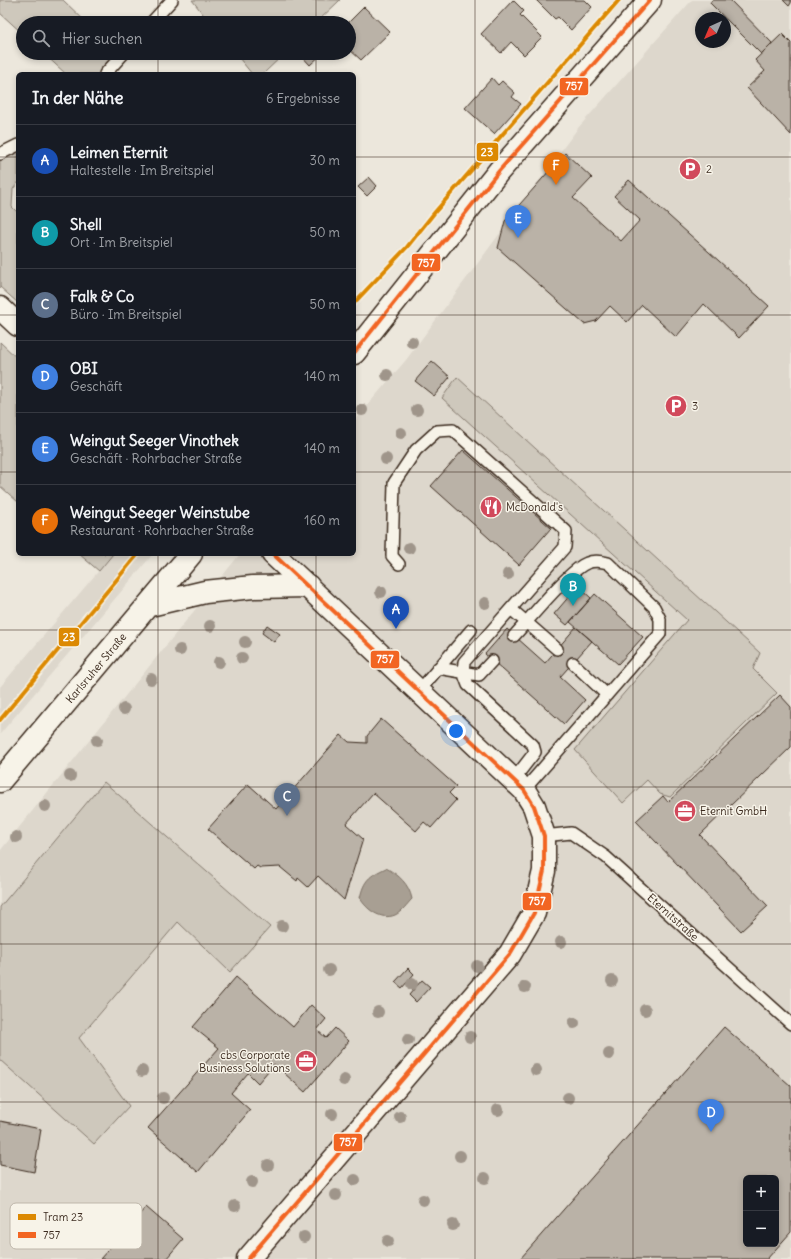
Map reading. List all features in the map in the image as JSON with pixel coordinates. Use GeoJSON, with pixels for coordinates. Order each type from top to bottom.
{"type":"FeatureCollection","features":[{"type":"Feature","properties":{"kind":"main road"},"geometry":{"type":"LineString","coordinates":[[356,351],[499,171],[650,0]]}},
{"type":"Feature","properties":{"kind":"main road"},"geometry":{"type":"LineString","coordinates":[[0,308],[16,323]]}},
{"type":"Feature","properties":{"kind":"main road","name":"Karlsruher Straße"},"geometry":{"type":"LineString","coordinates":[[0,781],[150,605],[189,556]]}},
{"type":"Feature","properties":{"kind":"main road"},"geometry":{"type":"LineString","coordinates":[[248,1259],[510,954],[534,913],[544,871],[544,836],[534,806],[519,785],[275,556]]}},
{"type":"Feature","properties":{"kind":"main road"},"geometry":{"type":"LineString","coordinates":[[150,605],[205,592],[253,587],[308,586]]}},
{"type":"Feature","properties":{"kind":"lane"},"geometry":{"type":"LineString","coordinates":[[157,16],[172,0]]}},
{"type":"Feature","properties":{"kind":"lane"},"geometry":{"type":"LineString","coordinates":[[107,72],[118,60]]}},
{"type":"Feature","properties":{"kind":"lane"},"geometry":{"type":"LineString","coordinates":[[0,154],[16,146]]}},
{"type":"Feature","properties":{"kind":"lane"},"geometry":{"type":"LineString","coordinates":[[399,564],[392,556],[394,483],[416,450],[437,431],[453,430],[566,531],[565,547],[464,662],[463,672],[468,685],[534,746],[535,752],[519,785]]}},
{"type":"Feature","properties":{"kind":"lane"},"geometry":{"type":"LineString","coordinates":[[514,636],[572,573],[586,563],[599,561],[608,563],[654,607],[660,618],[660,634],[559,748],[519,785]]}},
{"type":"Feature","properties":{"kind":"lane"},"geometry":{"type":"LineString","coordinates":[[511,609],[557,649]]}},
{"type":"Feature","properties":{"kind":"lane"},"geometry":{"type":"LineString","coordinates":[[419,691],[471,630]]}},
{"type":"Feature","properties":{"kind":"lane"},"geometry":{"type":"LineString","coordinates":[[438,668],[479,675],[492,661]]}},
{"type":"Feature","properties":{"kind":"lane"},"geometry":{"type":"LineString","coordinates":[[573,663],[607,695]]}},
{"type":"Feature","properties":{"kind":"lane","name":"Eternitstraße"},"geometry":{"type":"LineString","coordinates":[[544,836],[571,833],[606,857],[791,1024]]}},
{"type":"Feature","properties":{"kind":"shaded area"},"geometry":{"type":"Polygon","coordinates":[[[0,0],[63,0],[80,16],[16,16],[16,28],[0,13],[0,0]]]}},
{"type":"Feature","properties":{"kind":"shaded area"},"geometry":{"type":"Polygon","coordinates":[[[192,0],[340,0],[323,16],[205,16],[192,0]]]}},
{"type":"Feature","properties":{"kind":"shaded area"},"geometry":{"type":"Polygon","coordinates":[[[692,0],[791,0],[791,1259],[0,1259],[0,851],[238,556],[356,556],[356,419],[406,360],[578,128],[692,0]]]}},
{"type":"Feature","properties":{"kind":"shaded area"},"geometry":{"type":"Polygon","coordinates":[[[51,60],[116,60],[112,72],[64,72],[51,60]]]}},
{"type":"Feature","properties":{"kind":"shaded area"},"geometry":{"type":"Polygon","coordinates":[[[241,60],[278,60],[265,72],[250,72],[241,60]]]}},
{"type":"Feature","properties":{"kind":"shaded area"},"geometry":{"type":"Polygon","coordinates":[[[16,152],[16,185],[13,189],[12,207],[16,211],[16,301],[0,287],[0,160],[6,155],[16,152]]]}},
{"type":"Feature","properties":{"kind":"shaded area"},"geometry":{"type":"Polygon","coordinates":[[[0,342],[16,357],[16,500],[0,486],[0,342]]]}},
{"type":"Feature","properties":{"kind":"shaded area"},"geometry":{"type":"Polygon","coordinates":[[[457,377],[760,653],[753,669],[777,693],[670,797],[660,794],[647,780],[623,803],[575,750],[687,620],[442,398],[457,377]]]}},
{"type":"Feature","properties":{"kind":"shaded area"},"geometry":{"type":"Polygon","coordinates":[[[81,556],[111,556],[99,571],[81,556]]]}},
{"type":"Feature","properties":{"kind":"shaded area"},"geometry":{"type":"Polygon","coordinates":[[[111,556],[151,556],[0,734],[0,687],[111,556]]]}},
{"type":"Feature","properties":{"kind":"shaded area"},"geometry":{"type":"Polygon","coordinates":[[[104,782],[270,927],[230,972],[178,922],[79,1038],[129,1106],[94,1144],[0,1060],[0,907],[104,782]]]}},
{"type":"Feature","properties":{"kind":"shaded area"},"geometry":{"type":"Polygon","coordinates":[[[386,868],[403,880],[411,894],[412,899],[400,912],[390,916],[374,913],[360,898],[363,887],[368,879],[386,868]]]}},
{"type":"Feature","properties":{"kind":"building"},"geometry":{"type":"Polygon","coordinates":[[[513,0],[524,11],[520,15],[542,37],[524,55],[511,42],[501,53],[481,34],[513,0]]]}},
{"type":"Feature","properties":{"kind":"building"},"geometry":{"type":"Polygon","coordinates":[[[536,0],[585,0],[592,7],[571,30],[558,17],[555,19],[536,0]]]}},
{"type":"Feature","properties":{"kind":"building"},"geometry":{"type":"Polygon","coordinates":[[[712,0],[730,0],[772,43],[761,54],[731,24],[731,12],[719,12],[710,3],[712,0]]]}},
{"type":"Feature","properties":{"kind":"building"},"geometry":{"type":"Polygon","coordinates":[[[783,0],[791,0],[791,3],[789,6],[783,0]]]}},
{"type":"Feature","properties":{"kind":"building"},"geometry":{"type":"Polygon","coordinates":[[[364,7],[390,32],[361,60],[356,55],[355,16],[364,7]]]}},
{"type":"Feature","properties":{"kind":"building"},"geometry":{"type":"Polygon","coordinates":[[[782,34],[791,43],[791,135],[747,88],[765,71],[755,60],[782,34]]]}},
{"type":"Feature","properties":{"kind":"building"},"geometry":{"type":"Polygon","coordinates":[[[305,60],[315,60],[310,65],[305,60]]]}},
{"type":"Feature","properties":{"kind":"building"},"geometry":{"type":"Polygon","coordinates":[[[492,78],[498,85],[502,81],[515,93],[512,97],[521,104],[494,134],[465,108],[492,78]]]}},
{"type":"Feature","properties":{"kind":"building"},"geometry":{"type":"Polygon","coordinates":[[[565,153],[592,178],[573,198],[621,241],[640,220],[614,196],[629,180],[769,306],[739,338],[704,304],[676,337],[642,305],[627,322],[610,306],[596,321],[584,324],[498,248],[505,221],[565,153]]]}},
{"type":"Feature","properties":{"kind":"building"},"geometry":{"type":"Polygon","coordinates":[[[369,177],[377,186],[367,196],[358,187],[369,177]]]}},
{"type":"Feature","properties":{"kind":"building"},"geometry":{"type":"Polygon","coordinates":[[[432,361],[450,377],[434,396],[415,381],[432,361]]]}},
{"type":"Feature","properties":{"kind":"building","name":"McDonald's"},"geometry":{"type":"Polygon","coordinates":[[[463,450],[551,528],[519,565],[431,486],[463,450]]]}},
{"type":"Feature","properties":{"kind":"building"},"geometry":{"type":"Polygon","coordinates":[[[578,586],[591,598],[567,625],[554,614],[578,586]]]}},
{"type":"Feature","properties":{"kind":"building"},"geometry":{"type":"Polygon","coordinates":[[[595,594],[643,637],[618,664],[570,622],[595,594]]]}},
{"type":"Feature","properties":{"kind":"building"},"geometry":{"type":"Polygon","coordinates":[[[267,625],[280,634],[274,642],[262,633],[267,625]]]}},
{"type":"Feature","properties":{"kind":"building"},"geometry":{"type":"Polygon","coordinates":[[[576,627],[592,641],[560,677],[585,700],[564,724],[485,654],[507,629],[545,663],[576,627]]]}},
{"type":"Feature","properties":{"kind":"building","name":"Eternit GmbH"},"geometry":{"type":"Polygon","coordinates":[[[780,695],[791,707],[791,747],[700,835],[768,906],[741,931],[636,821],[663,796],[668,802],[780,695]]]}},
{"type":"Feature","properties":{"kind":"building"},"geometry":{"type":"Polygon","coordinates":[[[381,719],[456,786],[449,793],[456,800],[431,828],[424,822],[416,831],[373,793],[346,824],[363,839],[344,900],[318,876],[308,887],[298,878],[297,881],[280,867],[260,868],[257,866],[254,869],[208,829],[248,784],[276,809],[341,735],[349,742],[367,743],[367,736],[381,719]]]}},
{"type":"Feature","properties":{"kind":"building"},"geometry":{"type":"Polygon","coordinates":[[[408,968],[414,974],[402,988],[395,982],[408,968]]]}},
{"type":"Feature","properties":{"kind":"building"},"geometry":{"type":"Polygon","coordinates":[[[236,977],[293,1027],[311,1005],[326,1019],[317,1030],[326,1038],[335,1028],[349,1041],[305,1092],[274,1064],[258,1083],[248,1073],[231,1093],[250,1110],[198,1172],[148,1128],[219,1048],[193,1027],[236,977]]]}},
{"type":"Feature","properties":{"kind":"building"},"geometry":{"type":"Polygon","coordinates":[[[422,980],[430,987],[416,1002],[409,995],[422,980]]]}},
{"type":"Feature","properties":{"kind":"building"},"geometry":{"type":"Polygon","coordinates":[[[724,1027],[791,1086],[791,1232],[779,1246],[779,1175],[743,1175],[743,1247],[778,1247],[767,1259],[520,1259],[724,1027]]]}},
{"type":"Feature","properties":{"kind":"building"},"geometry":{"type":"Polygon","coordinates":[[[0,1121],[41,1129],[34,1172],[0,1165],[0,1121]]]}},
{"type":"Feature","properties":{"kind":"building"},"geometry":{"type":"Polygon","coordinates":[[[146,1207],[183,1239],[166,1259],[100,1259],[109,1249],[142,1249],[142,1212],[146,1207]]]}},
{"type":"Feature","properties":{"kind":"tram line","name":"23"},"geometry":{"type":"LineString","coordinates":[[356,301],[407,247],[435,212],[619,0]]}},
{"type":"Feature","properties":{"kind":"tram line","name":"23"},"geometry":{"type":"LineString","coordinates":[[0,720],[136,556]]}},
{"type":"Feature","properties":{"kind":"transit line","name":"757"},"geometry":{"type":"LineString","coordinates":[[356,350],[499,171],[650,0]]}},
{"type":"Feature","properties":{"kind":"transit line","name":"757"},"geometry":{"type":"LineString","coordinates":[[248,1259],[510,954],[534,913],[544,871],[544,836],[534,806],[524,790],[275,556]]}},
{"type":"Feature","properties":{"kind":"place","name":"2"},"geometry":{"type":"Point","coordinates":[690,169]}},
{"type":"Feature","properties":{"kind":"place","name":"Weingut Seeger Weinstube"},"geometry":{"type":"Point","coordinates":[556,185]}},
{"type":"Feature","properties":{"kind":"place","name":"Weingut Seeger Vinothek"},"geometry":{"type":"Point","coordinates":[518,238]}},
{"type":"Feature","properties":{"kind":"place","name":"3"},"geometry":{"type":"Point","coordinates":[676,406]}},
{"type":"Feature","properties":{"kind":"place","name":"McDonald's"},"geometry":{"type":"Point","coordinates":[491,507]}},
{"type":"Feature","properties":{"kind":"place","name":"Shell"},"geometry":{"type":"Point","coordinates":[573,606]}},
{"type":"Feature","properties":{"kind":"place","name":"Leimen Eternit"},"geometry":{"type":"Point","coordinates":[396,629]}},
{"type":"Feature","properties":{"kind":"place","name":"Eternit GmbH"},"geometry":{"type":"Point","coordinates":[685,811]}},
{"type":"Feature","properties":{"kind":"place","name":"Falk & Co"},"geometry":{"type":"Point","coordinates":[287,816]}},
{"type":"Feature","properties":{"kind":"place","name":"cbs Corporate Business Solutions"},"geometry":{"type":"Point","coordinates":[306,1061]}},
{"type":"Feature","properties":{"kind":"place","name":"OBI"},"geometry":{"type":"Point","coordinates":[711,1132]}}]}
